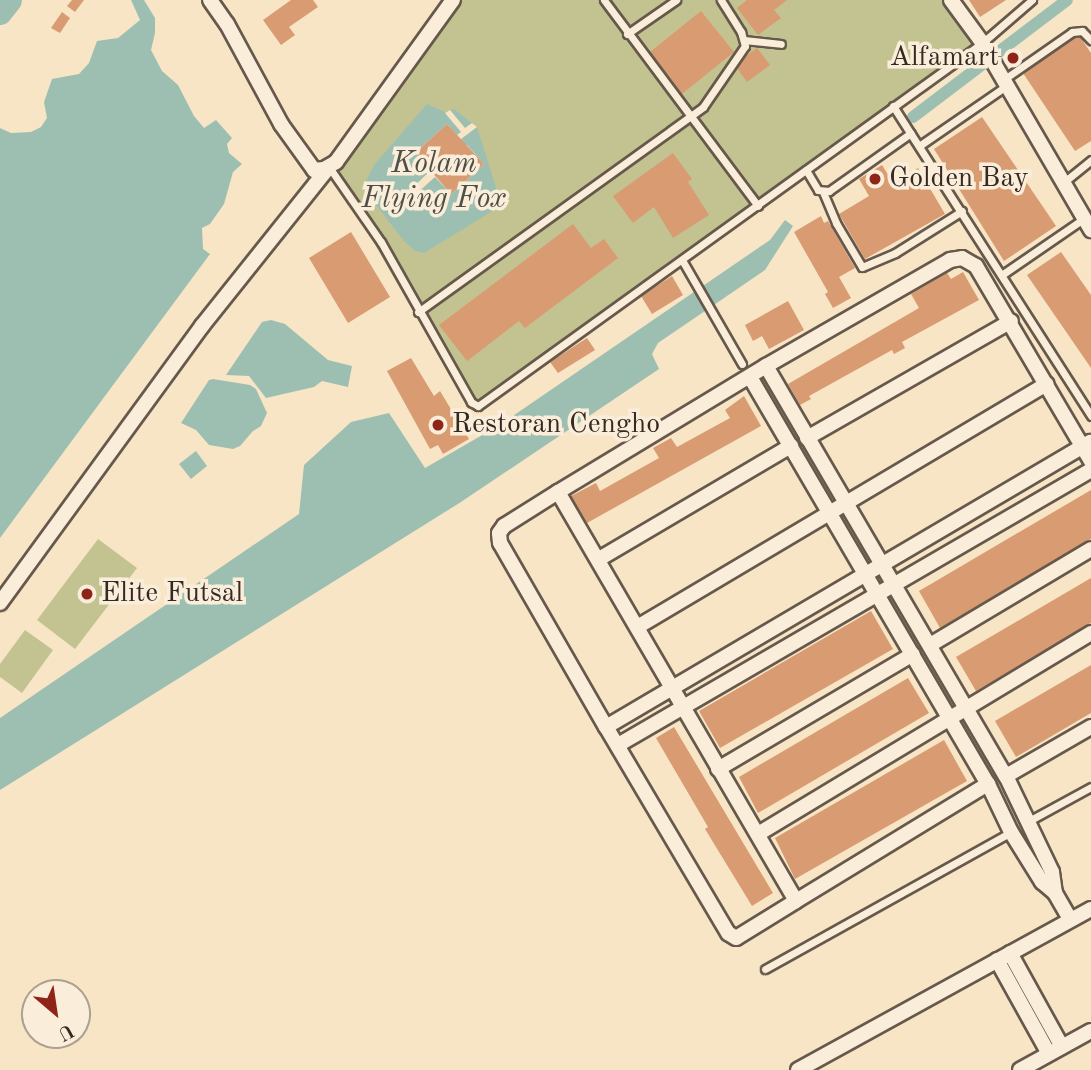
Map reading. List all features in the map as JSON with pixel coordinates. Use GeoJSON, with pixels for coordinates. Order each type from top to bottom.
{"type":"FeatureCollection","features":[{"type":"Feature","properties":{"kind":"street"},"geometry":{"type":"LineString","coordinates":[[210,0],[227,24],[297,150],[314,170],[332,164]]}},
{"type":"Feature","properties":{"kind":"street"},"geometry":{"type":"LineString","coordinates":[[0,603],[202,326],[332,164],[453,0]]}},
{"type":"Feature","properties":{"kind":"street"},"geometry":{"type":"LineString","coordinates":[[951,0],[985,47],[1087,225]]}},
{"type":"Feature","properties":{"kind":"street"},"geometry":{"type":"LineString","coordinates":[[988,784],[740,936],[732,937],[606,727],[500,542],[499,533],[503,526],[746,371],[766,366],[950,260],[962,258],[976,266],[1011,321],[1047,384],[1087,444],[1091,461]]}},
{"type":"Feature","properties":{"kind":"street"},"geometry":{"type":"LineString","coordinates":[[807,438],[1011,321]]}},
{"type":"Feature","properties":{"kind":"street"},"geometry":{"type":"LineString","coordinates":[[766,366],[1006,776],[1052,872],[1055,893]]}},
{"type":"Feature","properties":{"kind":"street"},"geometry":{"type":"LineString","coordinates":[[746,371],[913,653],[988,784],[1011,832],[1042,882],[1055,893],[1070,919]]}},
{"type":"Feature","properties":{"kind":"street"},"geometry":{"type":"LineString","coordinates":[[639,626],[1047,384]]}},
{"type":"Feature","properties":{"kind":"street"},"geometry":{"type":"LineString","coordinates":[[606,727],[1087,444]]}},
{"type":"Feature","properties":{"kind":"street"},"geometry":{"type":"LineString","coordinates":[[599,559],[791,446]]}},
{"type":"Feature","properties":{"kind":"street"},"geometry":{"type":"LineString","coordinates":[[618,745],[1091,470]]}},
{"type":"Feature","properties":{"kind":"street"},"geometry":{"type":"LineString","coordinates":[[558,492],[639,626],[718,769],[796,901]]}},
{"type":"Feature","properties":{"kind":"street"},"geometry":{"type":"LineString","coordinates":[[981,506],[994,526]]}},
{"type":"Feature","properties":{"kind":"street"},"geometry":{"type":"LineString","coordinates":[[930,645],[1091,549]]}},
{"type":"Feature","properties":{"kind":"street"},"geometry":{"type":"LineString","coordinates":[[769,631],[781,650]]}},
{"type":"Feature","properties":{"kind":"street"},"geometry":{"type":"LineString","coordinates":[[758,834],[1091,633]]}},
{"type":"Feature","properties":{"kind":"street"},"geometry":{"type":"LineString","coordinates":[[718,769],[913,653]]}},
{"type":"Feature","properties":{"kind":"street"},"geometry":{"type":"LineString","coordinates":[[1006,776],[1091,727]]}},
{"type":"Feature","properties":{"kind":"street"},"geometry":{"type":"LineString","coordinates":[[1011,832],[1027,823]]}},
{"type":"Feature","properties":{"kind":"street"},"geometry":{"type":"LineString","coordinates":[[798,1070],[1091,909]]}},
{"type":"Feature","properties":{"kind":"street"},"geometry":{"type":"LineString","coordinates":[[1010,953],[1062,1047]]}},
{"type":"Feature","properties":{"kind":"street"},"geometry":{"type":"LineString","coordinates":[[997,960],[1049,1054]]}},
{"type":"Feature","properties":{"kind":"street"},"geometry":{"type":"LineString","coordinates":[[1020,1070],[1091,1031]]}},
{"type":"Feature","properties":{"kind":"lane"},"geometry":{"type":"LineString","coordinates":[[604,0],[758,206]]}},
{"type":"Feature","properties":{"kind":"lane"},"geometry":{"type":"LineString","coordinates":[[627,34],[676,0]]}},
{"type":"Feature","properties":{"kind":"lane"},"geometry":{"type":"LineString","coordinates":[[419,312],[703,107],[745,46],[721,0]]}},
{"type":"Feature","properties":{"kind":"lane"},"geometry":{"type":"LineString","coordinates":[[332,164],[381,242],[475,406],[758,206],[893,106],[985,47],[1032,0]]}},
{"type":"Feature","properties":{"kind":"lane"},"geometry":{"type":"LineString","coordinates":[[919,146],[1003,80],[1072,32],[1082,31],[1091,40]]}},
{"type":"Feature","properties":{"kind":"lane"},"geometry":{"type":"LineString","coordinates":[[744,40],[781,44]]}},
{"type":"Feature","properties":{"kind":"lane"},"geometry":{"type":"LineString","coordinates":[[893,106],[1003,274],[1091,416]]}},
{"type":"Feature","properties":{"kind":"lane"},"geometry":{"type":"LineString","coordinates":[[823,191],[911,133]]}},
{"type":"Feature","properties":{"kind":"lane"},"geometry":{"type":"LineString","coordinates":[[1063,182],[1091,160]]}},
{"type":"Feature","properties":{"kind":"lane"},"geometry":{"type":"LineString","coordinates":[[806,170],[818,190],[823,191],[836,223],[862,267],[895,253],[962,211]]}},
{"type":"Feature","properties":{"kind":"lane"},"geometry":{"type":"LineString","coordinates":[[1003,274],[1087,225]]}},
{"type":"Feature","properties":{"kind":"lane"},"geometry":{"type":"LineString","coordinates":[[682,260],[746,371]]}},
{"type":"Feature","properties":{"kind":"lane"},"geometry":{"type":"LineString","coordinates":[[1027,823],[1091,787]]}},
{"type":"Feature","properties":{"kind":"lane"},"geometry":{"type":"LineString","coordinates":[[765,969],[1011,832]]}},
{"type":"Feature","properties":{"kind":"green space"},"geometry":{"type":"Polygon","coordinates":[[[457,0],[957,0],[986,45],[469,409],[333,171],[457,0]]]}},
{"type":"Feature","properties":{"kind":"green space","name":"Elite Futsal"},"geometry":{"type":"Polygon","coordinates":[[[98,539],[137,568],[75,649],[37,620],[98,539]]]}},
{"type":"Feature","properties":{"kind":"green space"},"geometry":{"type":"Polygon","coordinates":[[[25,630],[53,650],[22,693],[0,677],[0,664],[25,630]]]}},
{"type":"Feature","properties":{"kind":"water"},"geometry":{"type":"Polygon","coordinates":[[[131,0],[144,0],[155,18],[151,50],[162,71],[178,85],[194,116],[204,128],[216,120],[232,138],[227,144],[229,153],[242,164],[233,172],[224,204],[210,224],[202,228],[203,249],[210,254],[0,538],[0,128],[11,133],[31,132],[41,127],[47,118],[44,102],[52,79],[79,74],[89,63],[97,41],[118,38],[140,20],[131,0]]]}},
{"type":"Feature","properties":{"kind":"water","name":"Kolam Flying Fox"},"geometry":{"type":"Polygon","coordinates":[[[427,104],[445,112],[454,109],[477,127],[500,200],[491,212],[424,253],[415,251],[404,241],[369,196],[364,185],[374,165],[427,104]]]}},
{"type":"Feature","properties":{"kind":"water"},"geometry":{"type":"Polygon","coordinates":[[[785,220],[793,226],[765,270],[658,343],[652,354],[659,369],[461,502],[0,790],[0,718],[299,514],[304,465],[351,422],[389,413],[425,468],[498,426],[770,240],[785,220]]]}},
{"type":"Feature","properties":{"kind":"water"},"geometry":{"type":"Polygon","coordinates":[[[271,320],[285,324],[328,360],[352,366],[348,387],[322,381],[314,387],[266,398],[249,376],[226,375],[262,322],[271,320]]]}},
{"type":"Feature","properties":{"kind":"water"},"geometry":{"type":"Polygon","coordinates":[[[209,380],[250,385],[256,389],[267,413],[261,426],[240,446],[233,449],[209,445],[196,430],[181,423],[209,380]]]}},
{"type":"Feature","properties":{"kind":"water"},"geometry":{"type":"Polygon","coordinates":[[[196,451],[207,466],[191,479],[179,464],[196,451]]]}},
{"type":"Feature","properties":{"kind":"pier"},"geometry":{"type":"Polygon","coordinates":[[[450,110],[465,128],[472,123],[477,127],[461,139],[455,156],[467,145],[484,164],[451,194],[435,177],[405,204],[401,199],[431,170],[415,153],[447,124],[457,135],[461,132],[445,113],[450,110]]]}},
{"type":"Feature","properties":{"kind":"building"},"geometry":{"type":"Polygon","coordinates":[[[72,0],[84,0],[75,12],[67,6],[72,0]]]}},
{"type":"Feature","properties":{"kind":"building"},"geometry":{"type":"Polygon","coordinates":[[[291,0],[313,0],[318,7],[289,27],[295,35],[281,45],[263,20],[291,0]]]}},
{"type":"Feature","properties":{"kind":"building"},"geometry":{"type":"Polygon","coordinates":[[[747,0],[787,0],[774,10],[781,18],[758,35],[737,8],[747,0]]]}},
{"type":"Feature","properties":{"kind":"building"},"geometry":{"type":"Polygon","coordinates":[[[969,0],[1006,0],[980,17],[969,0]]]}},
{"type":"Feature","properties":{"kind":"building"},"geometry":{"type":"Polygon","coordinates":[[[701,11],[734,52],[682,94],[650,52],[701,11]]]}},
{"type":"Feature","properties":{"kind":"building"},"geometry":{"type":"Polygon","coordinates":[[[62,12],[70,18],[60,33],[51,28],[62,12]]]}},
{"type":"Feature","properties":{"kind":"building"},"geometry":{"type":"Polygon","coordinates":[[[1080,37],[1091,53],[1091,141],[1075,151],[1023,73],[1074,38],[1080,37]]]}},
{"type":"Feature","properties":{"kind":"building"},"geometry":{"type":"Polygon","coordinates":[[[757,48],[770,65],[747,82],[737,68],[746,56],[757,48]]]}},
{"type":"Feature","properties":{"kind":"building"},"geometry":{"type":"Polygon","coordinates":[[[982,117],[1056,226],[1004,261],[934,149],[982,117]]]}},
{"type":"Feature","properties":{"kind":"building"},"geometry":{"type":"Polygon","coordinates":[[[447,124],[484,164],[451,194],[415,153],[447,124]]]}},
{"type":"Feature","properties":{"kind":"building"},"geometry":{"type":"Polygon","coordinates":[[[673,153],[692,179],[688,182],[709,215],[673,238],[654,207],[633,223],[613,196],[673,153]]]}},
{"type":"Feature","properties":{"kind":"building"},"geometry":{"type":"Polygon","coordinates":[[[882,165],[893,183],[918,168],[945,214],[865,259],[839,214],[869,196],[859,179],[882,165]]]}},
{"type":"Feature","properties":{"kind":"building"},"geometry":{"type":"Polygon","coordinates":[[[821,216],[824,223],[828,221],[855,268],[839,277],[851,298],[833,308],[825,294],[828,292],[794,232],[821,216]]]}},
{"type":"Feature","properties":{"kind":"building"},"geometry":{"type":"Polygon","coordinates":[[[573,224],[591,248],[604,239],[618,258],[525,328],[519,321],[467,361],[439,325],[573,224]]]}},
{"type":"Feature","properties":{"kind":"building"},"geometry":{"type":"Polygon","coordinates":[[[351,232],[390,297],[348,323],[309,258],[351,232]]]}},
{"type":"Feature","properties":{"kind":"building"},"geometry":{"type":"Polygon","coordinates":[[[1061,252],[1091,295],[1091,368],[1027,275],[1061,252]]]}},
{"type":"Feature","properties":{"kind":"building"},"geometry":{"type":"Polygon","coordinates":[[[963,272],[979,300],[902,342],[905,348],[894,354],[892,350],[809,396],[811,399],[800,405],[788,384],[919,308],[911,294],[947,273],[951,279],[963,272]]]}},
{"type":"Feature","properties":{"kind":"building"},"geometry":{"type":"Polygon","coordinates":[[[672,276],[683,295],[652,314],[641,296],[672,276]]]}},
{"type":"Feature","properties":{"kind":"building"},"geometry":{"type":"Polygon","coordinates":[[[788,301],[804,330],[769,349],[762,336],[753,341],[745,325],[788,301]]]}},
{"type":"Feature","properties":{"kind":"building"},"geometry":{"type":"Polygon","coordinates":[[[587,338],[595,350],[558,373],[550,362],[587,338]]]}},
{"type":"Feature","properties":{"kind":"building","name":"Restoran Cengho"},"geometry":{"type":"Polygon","coordinates":[[[411,358],[434,396],[440,391],[469,439],[443,454],[438,445],[430,449],[387,371],[411,358]]]}},
{"type":"Feature","properties":{"kind":"building"},"geometry":{"type":"Polygon","coordinates":[[[744,396],[761,426],[587,523],[571,496],[596,483],[600,491],[659,458],[653,448],[671,438],[677,447],[730,418],[725,410],[744,396]]]}},
{"type":"Feature","properties":{"kind":"building"},"geometry":{"type":"Polygon","coordinates":[[[1091,490],[1091,539],[940,628],[919,591],[1091,490]]]}},
{"type":"Feature","properties":{"kind":"building"},"geometry":{"type":"Polygon","coordinates":[[[1091,578],[1091,623],[976,691],[956,657],[1091,578]]]}},
{"type":"Feature","properties":{"kind":"building"},"geometry":{"type":"Polygon","coordinates":[[[871,611],[893,649],[720,748],[699,711],[871,611]]]}},
{"type":"Feature","properties":{"kind":"building"},"geometry":{"type":"Polygon","coordinates":[[[1091,665],[1091,713],[1016,757],[995,721],[1091,665]]]}},
{"type":"Feature","properties":{"kind":"building"},"geometry":{"type":"Polygon","coordinates":[[[908,678],[929,713],[758,813],[739,777],[908,678]]]}},
{"type":"Feature","properties":{"kind":"building"},"geometry":{"type":"Polygon","coordinates":[[[674,727],[773,893],[752,906],[705,829],[708,827],[656,738],[674,727]]]}},
{"type":"Feature","properties":{"kind":"building"},"geometry":{"type":"Polygon","coordinates":[[[944,740],[967,781],[795,879],[775,838],[944,740]]]}},
{"type":"Feature","properties":{"kind":"waterway"},"geometry":{"type":"LineString","coordinates":[[0,13],[10,0]]}},
{"type":"Feature","properties":{"kind":"waterway"},"geometry":{"type":"LineString","coordinates":[[913,117],[1067,0]]}},
{"type":"Feature","properties":{"kind":"place","name":"Alfamart"},"geometry":{"type":"Point","coordinates":[1013,58]}},
{"type":"Feature","properties":{"kind":"place","name":"Golden Bay"},"geometry":{"type":"Point","coordinates":[875,179]}},
{"type":"Feature","properties":{"kind":"place","name":"Restoran Cengho"},"geometry":{"type":"Point","coordinates":[438,425]}},
{"type":"Feature","properties":{"kind":"place","name":"Elite Futsal"},"geometry":{"type":"Point","coordinates":[87,594]}}]}
